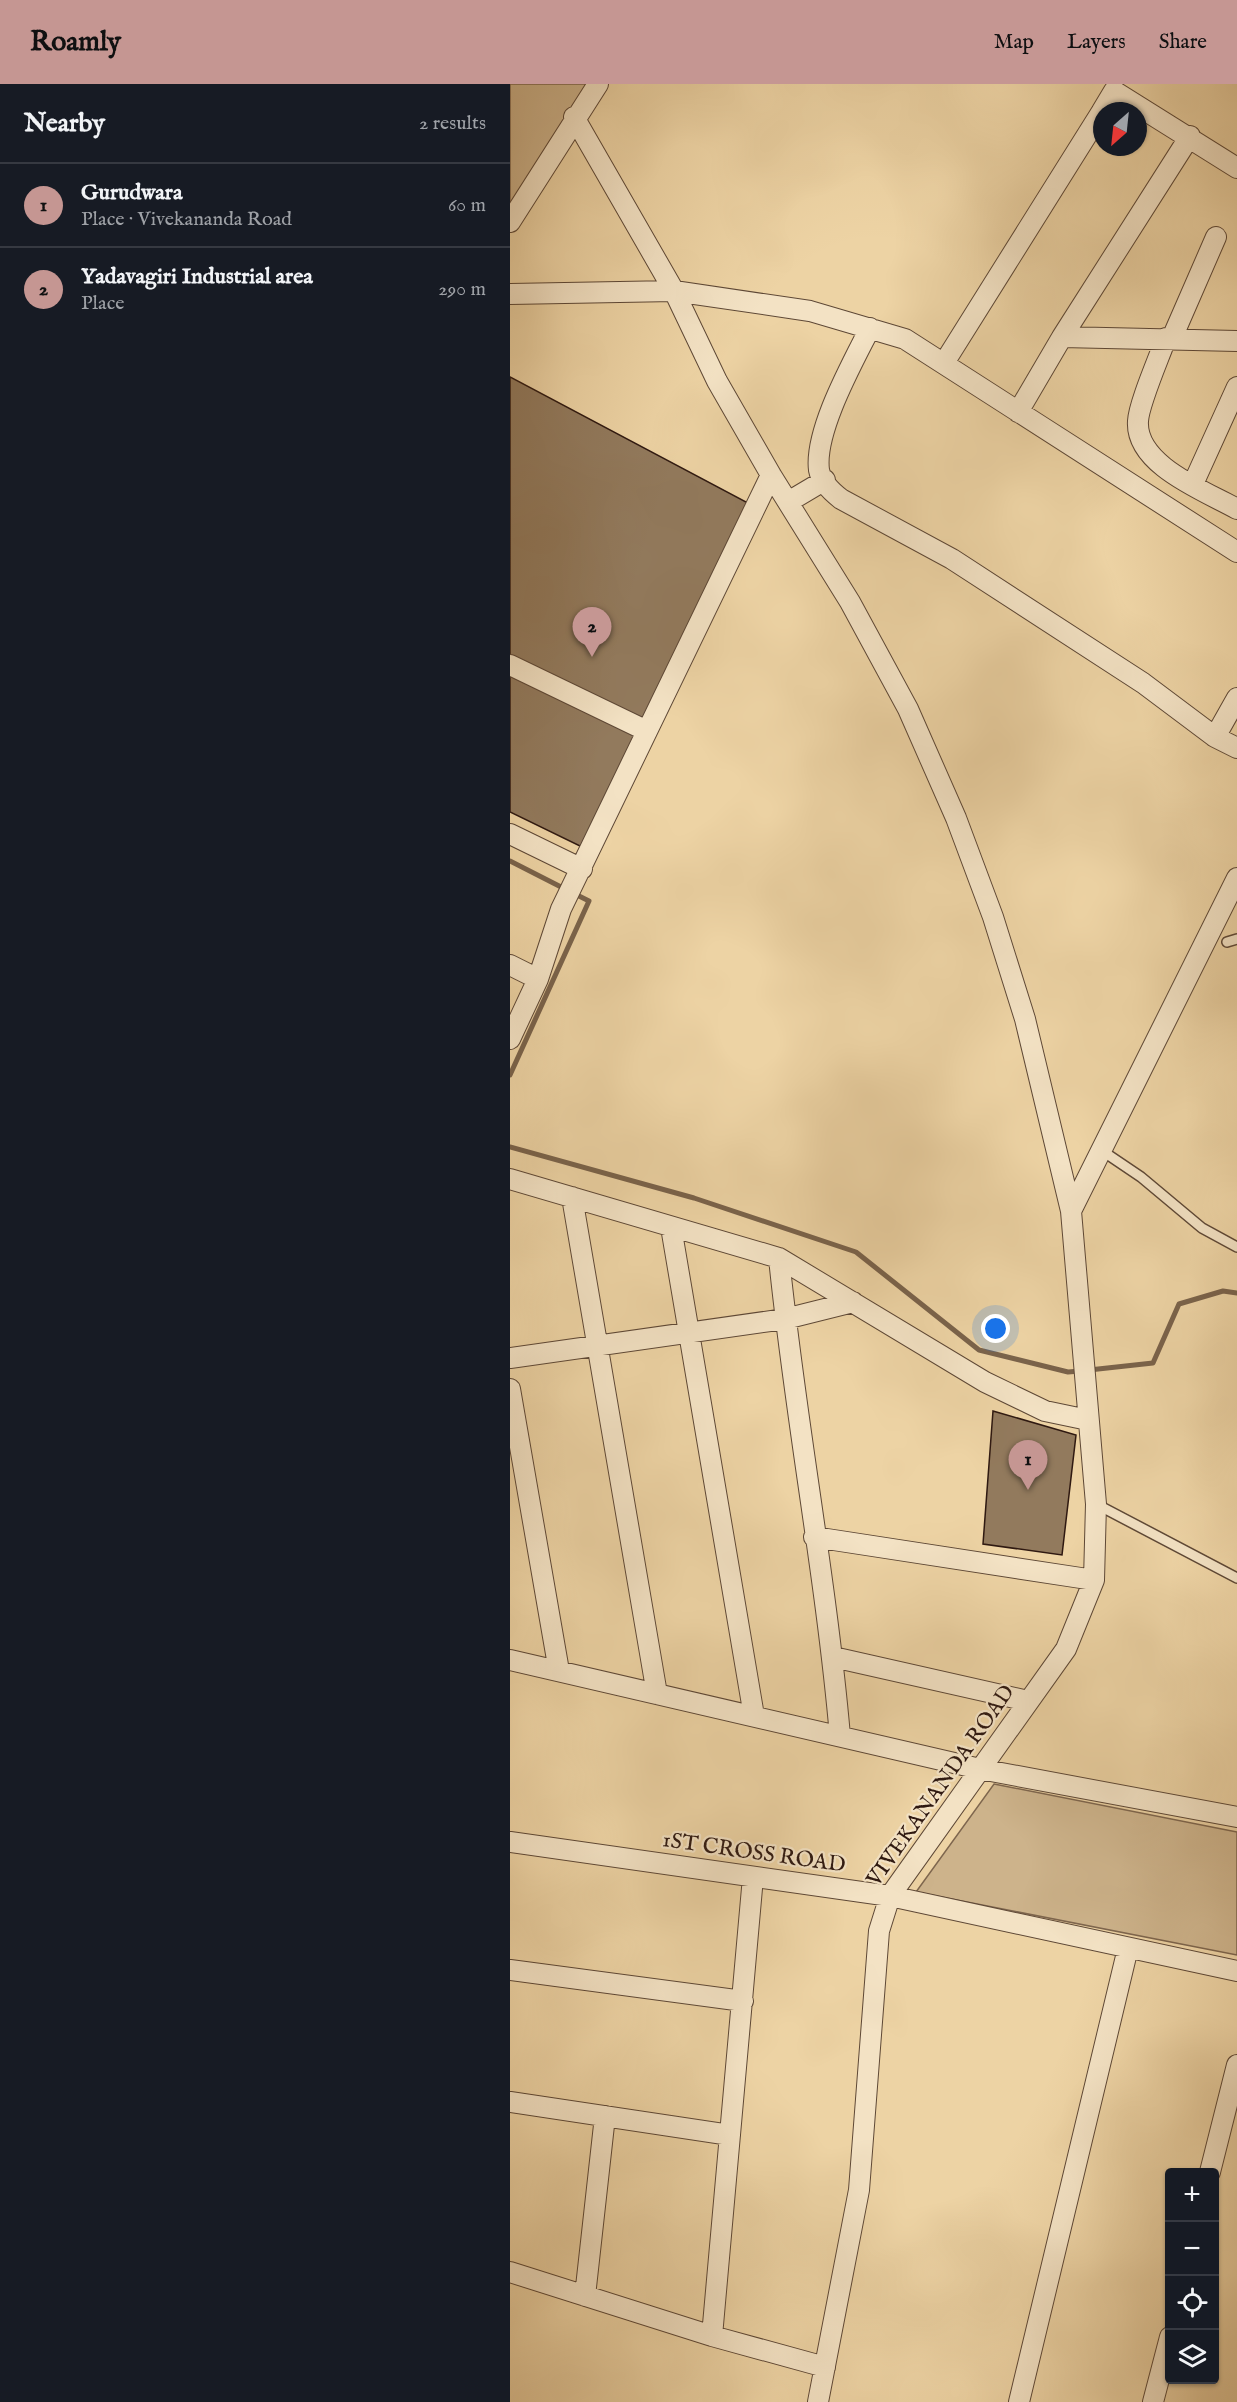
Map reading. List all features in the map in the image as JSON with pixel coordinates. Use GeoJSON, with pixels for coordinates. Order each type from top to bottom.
{"type":"FeatureCollection","features":[{"type":"Feature","properties":{"kind":"street"},"geometry":{"type":"LineString","coordinates":[[510,222],[574,117],[598,84]]}},
{"type":"Feature","properties":{"kind":"street"},"geometry":{"type":"LineString","coordinates":[[1107,102],[1114,91],[1133,102]]}},
{"type":"Feature","properties":{"kind":"street"},"geometry":{"type":"LineString","coordinates":[[1147,111],[1237,168]]}},
{"type":"Feature","properties":{"kind":"street","name":"VIVEKANANDA ROAD"},"geometry":{"type":"LineString","coordinates":[[574,117],[674,291],[717,381],[771,475],[850,602],[908,709],[956,818],[993,917],[1025,1019],[1071,1211],[1096,1504],[1094,1580],[1066,1649],[890,1896],[879,1931],[859,2190],[819,2402]]}},
{"type":"Feature","properties":{"kind":"street"},"geometry":{"type":"LineString","coordinates":[[944,363],[1093,125]]}},
{"type":"Feature","properties":{"kind":"street"},"geometry":{"type":"LineString","coordinates":[[1018,412],[1062,337],[1190,136]]}},
{"type":"Feature","properties":{"kind":"street"},"geometry":{"type":"LineString","coordinates":[[1216,237],[1169,338],[1138,420],[1139,431],[1148,452],[1156,461],[1237,509]]}},
{"type":"Feature","properties":{"kind":"street"},"geometry":{"type":"LineString","coordinates":[[510,294],[674,291],[810,311],[904,339],[1237,552]]}},
{"type":"Feature","properties":{"kind":"street"},"geometry":{"type":"LineString","coordinates":[[870,328],[834,400],[821,451],[819,471],[830,489],[841,499],[952,559],[1143,683],[1215,737],[1237,748]]}},
{"type":"Feature","properties":{"kind":"street"},"geometry":{"type":"LineString","coordinates":[[1062,337],[1237,341]]}},
{"type":"Feature","properties":{"kind":"street"},"geometry":{"type":"LineString","coordinates":[[1193,484],[1237,387]]}},
{"type":"Feature","properties":{"kind":"street"},"geometry":{"type":"LineString","coordinates":[[510,1039],[538,979],[561,909],[771,475]]}},
{"type":"Feature","properties":{"kind":"street"},"geometry":{"type":"LineString","coordinates":[[788,501],[825,480]]}},
{"type":"Feature","properties":{"kind":"street"},"geometry":{"type":"LineString","coordinates":[[510,665],[648,731]]}},
{"type":"Feature","properties":{"kind":"street"},"geometry":{"type":"LineString","coordinates":[[1215,737],[1237,698]]}},
{"type":"Feature","properties":{"kind":"street"},"geometry":{"type":"LineString","coordinates":[[510,834],[580,872]]}},
{"type":"Feature","properties":{"kind":"street"},"geometry":{"type":"LineString","coordinates":[[1071,1211],[1237,878]]}},
{"type":"Feature","properties":{"kind":"street"},"geometry":{"type":"LineString","coordinates":[[510,965],[538,979]]}},
{"type":"Feature","properties":{"kind":"street"},"geometry":{"type":"LineString","coordinates":[[510,1179],[779,1258],[985,1382],[1045,1411],[1088,1420]]}},
{"type":"Feature","properties":{"kind":"street"},"geometry":{"type":"LineString","coordinates":[[572,1197],[657,1694]]}},
{"type":"Feature","properties":{"kind":"street"},"geometry":{"type":"LineString","coordinates":[[671,1227],[754,1716]]}},
{"type":"Feature","properties":{"kind":"street"},"geometry":{"type":"LineString","coordinates":[[779,1258],[814,1537],[833,1657],[840,1736]]}},
{"type":"Feature","properties":{"kind":"street"},"geometry":{"type":"LineString","coordinates":[[510,1358],[690,1331],[785,1320],[853,1302]]}},
{"type":"Feature","properties":{"kind":"street"},"geometry":{"type":"LineString","coordinates":[[510,1389],[559,1671]]}},
{"type":"Feature","properties":{"kind":"street"},"geometry":{"type":"LineString","coordinates":[[814,1537],[1094,1580]]}},
{"type":"Feature","properties":{"kind":"street"},"geometry":{"type":"LineString","coordinates":[[833,1657],[1028,1701]]}},
{"type":"Feature","properties":{"kind":"street"},"geometry":{"type":"LineString","coordinates":[[510,1660],[980,1769],[1237,1817]]}},
{"type":"Feature","properties":{"kind":"street","name":"1ST CROSS ROAD"},"geometry":{"type":"LineString","coordinates":[[510,1842],[890,1896],[1237,1971]]}},
{"type":"Feature","properties":{"kind":"street"},"geometry":{"type":"LineString","coordinates":[[712,2336],[753,1877]]}},
{"type":"Feature","properties":{"kind":"street"},"geometry":{"type":"LineString","coordinates":[[1022,2401],[1128,1948]]}},
{"type":"Feature","properties":{"kind":"street"},"geometry":{"type":"LineString","coordinates":[[510,1970],[742,2001]]}},
{"type":"Feature","properties":{"kind":"street"},"geometry":{"type":"LineString","coordinates":[[1211,2168],[1237,2065]]}},
{"type":"Feature","properties":{"kind":"street"},"geometry":{"type":"LineString","coordinates":[[510,2102],[730,2135]]}},
{"type":"Feature","properties":{"kind":"street"},"geometry":{"type":"LineString","coordinates":[[585,2296],[605,2116]]}},
{"type":"Feature","properties":{"kind":"street"},"geometry":{"type":"LineString","coordinates":[[510,2272],[712,2336],[825,2367]]}},
{"type":"Feature","properties":{"kind":"street"},"geometry":{"type":"LineString","coordinates":[[1153,2402],[1165,2356]]}},
{"type":"Feature","properties":{"kind":"lane"},"geometry":{"type":"LineString","coordinates":[[1101,1150],[1141,1177],[1202,1228],[1237,1247]]}},
{"type":"Feature","properties":{"kind":"lane"},"geometry":{"type":"LineString","coordinates":[[1096,1504],[1237,1578]]}},
{"type":"Feature","properties":{"kind":"shaded area"},"geometry":{"type":"Polygon","coordinates":[[[510,84],[588,84],[510,205],[510,84]]]}},
{"type":"Feature","properties":{"kind":"shaded area"},"geometry":{"type":"Polygon","coordinates":[[[994,1784],[1237,1832],[1237,1955],[916,1892],[994,1784]]]}},
{"type":"Feature","properties":{"kind":"building"},"geometry":{"type":"Polygon","coordinates":[[[510,377],[748,503],[582,847],[510,812],[510,377]]]}},
{"type":"Feature","properties":{"kind":"building"},"geometry":{"type":"Polygon","coordinates":[[[993,1411],[1076,1435],[1062,1555],[983,1544],[993,1411]]]}},
{"type":"Feature","properties":{"kind":"waterway"},"geometry":{"type":"LineString","coordinates":[[510,861],[565,889]]}},
{"type":"Feature","properties":{"kind":"waterway"},"geometry":{"type":"LineString","coordinates":[[510,1075],[589,901],[573,893]]}},
{"type":"Feature","properties":{"kind":"waterway"},"geometry":{"type":"LineString","coordinates":[[510,1147],[694,1198],[856,1252],[979,1350],[1068,1372],[1080,1371]]}},
{"type":"Feature","properties":{"kind":"waterway"},"geometry":{"type":"LineString","coordinates":[[1089,1370],[1153,1363],[1179,1304],[1223,1291],[1237,1293]]}},
{"type":"Feature","properties":{"kind":"place","name":"Yadavagiri Industrial area"},"geometry":{"type":"Point","coordinates":[592,657]}},
{"type":"Feature","properties":{"kind":"place","name":"Gurudwara"},"geometry":{"type":"Point","coordinates":[1028,1490]}}]}
